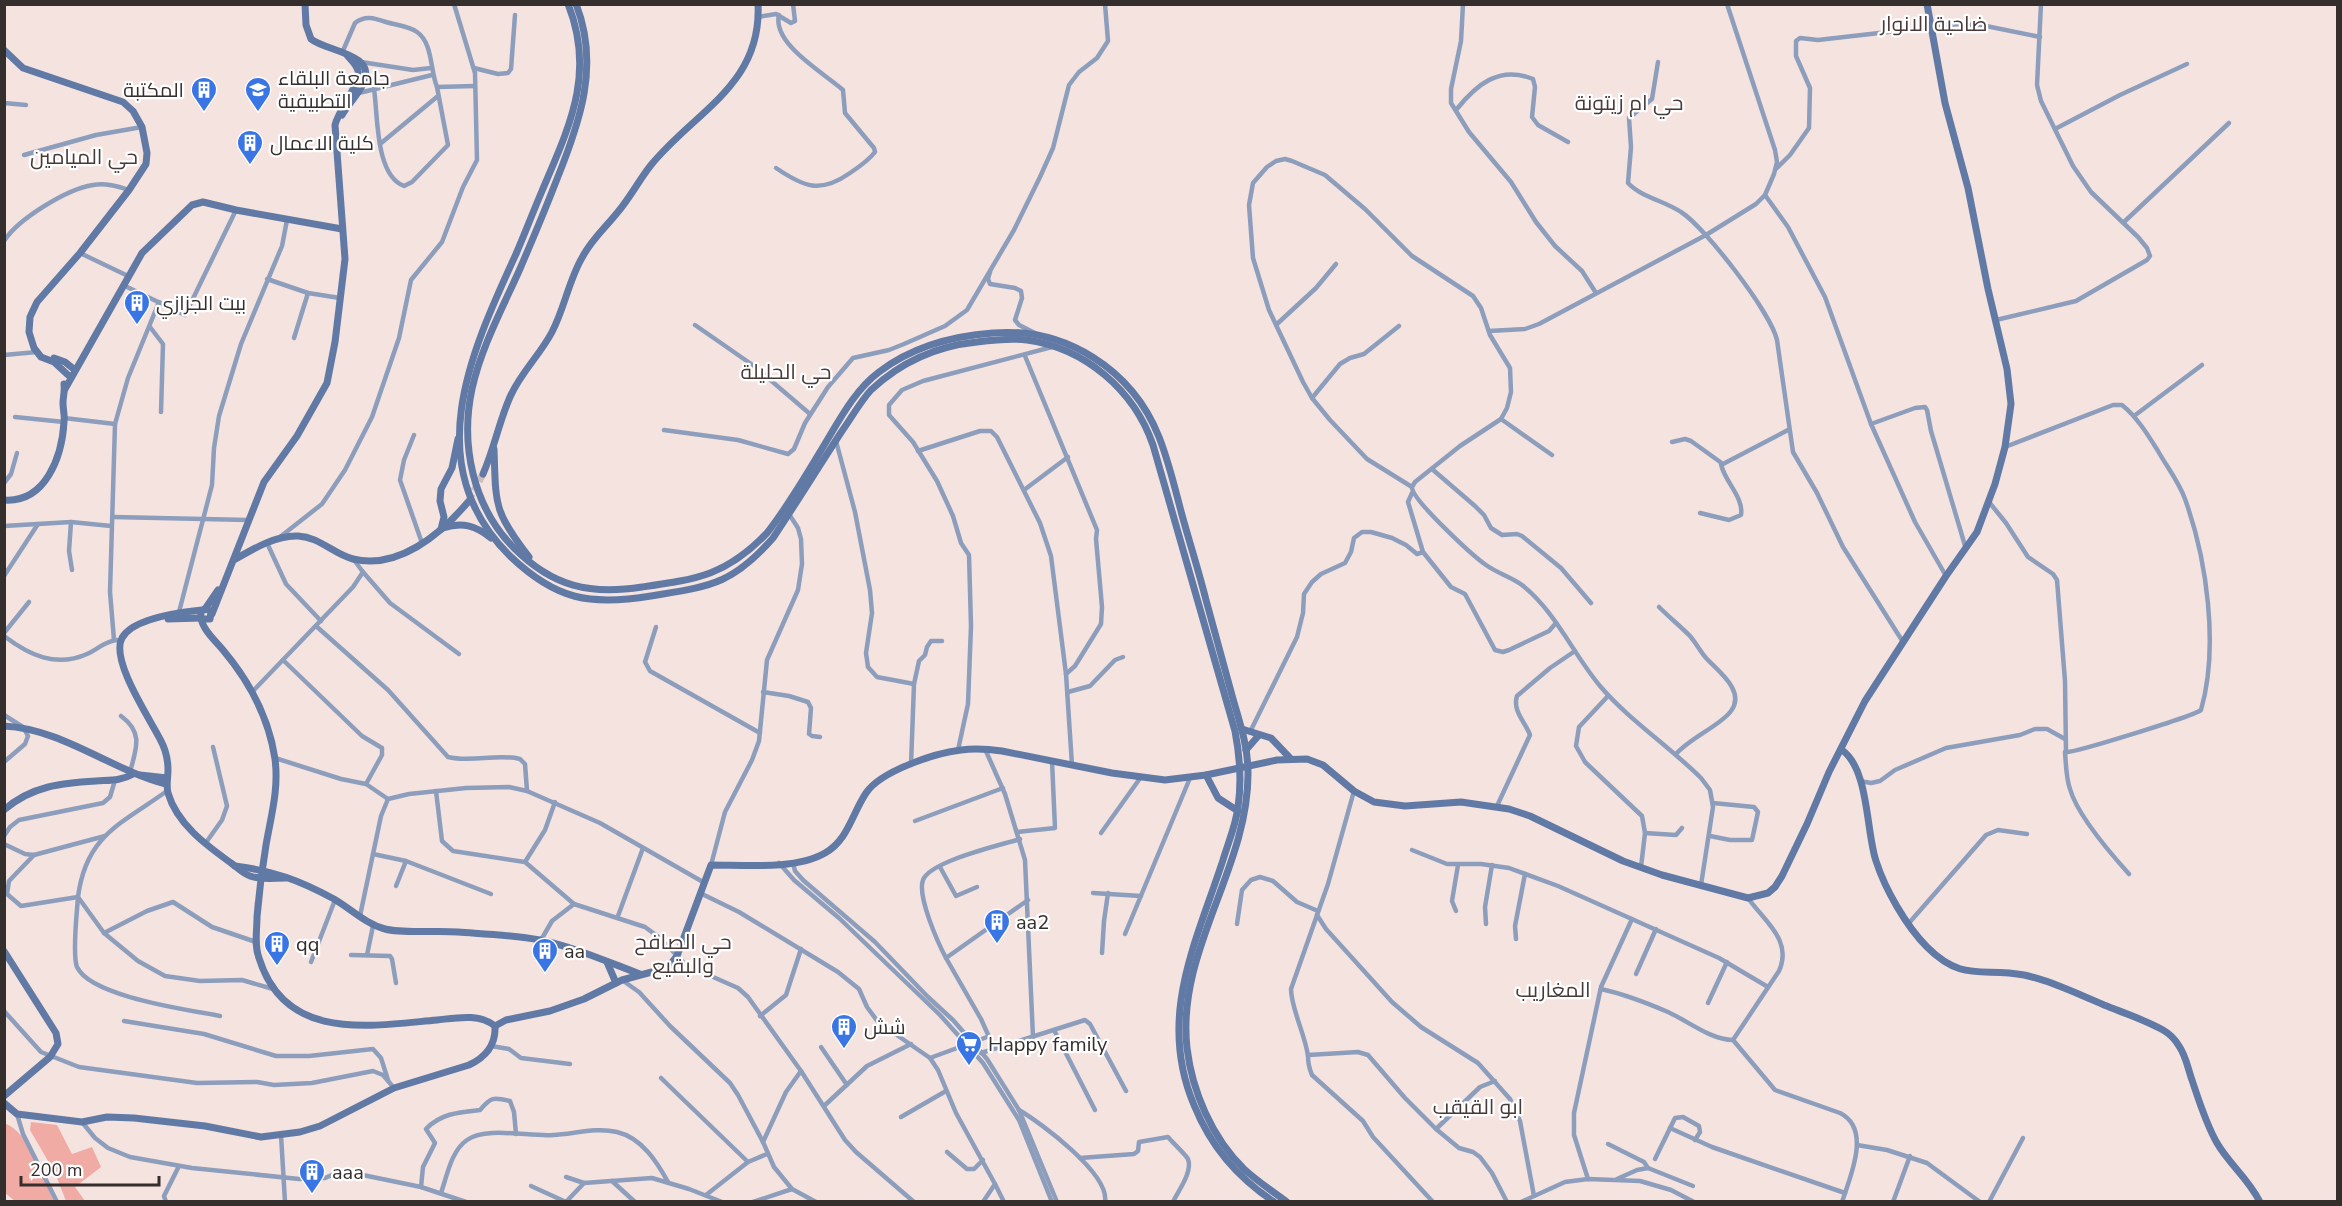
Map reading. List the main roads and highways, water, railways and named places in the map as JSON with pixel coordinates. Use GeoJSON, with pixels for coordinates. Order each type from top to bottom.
{"type":"FeatureCollection","features":[{"type":"Feature","properties":{"kind":"tunnel"},"geometry":{"type":"LineString","coordinates":[[469,500],[483,474]]}},
{"type":"Feature","properties":{"kind":"place","name":"المكتبة"},"geometry":{"type":"Point","coordinates":[204,113]}},
{"type":"Feature","properties":{"kind":"place","name":"جامعة البلقاء التطبيقية"},"geometry":{"type":"Point","coordinates":[258,113]}},
{"type":"Feature","properties":{"kind":"place","name":"كلية الاعمال"},"geometry":{"type":"Point","coordinates":[250,166]}},
{"type":"Feature","properties":{"kind":"place","name":"بيت الجزازي"},"geometry":{"type":"Point","coordinates":[137,326]}},
{"type":"Feature","properties":{"kind":"place","name":"aa2"},"geometry":{"type":"Point","coordinates":[997,945]}},
{"type":"Feature","properties":{"kind":"place","name":"qq"},"geometry":{"type":"Point","coordinates":[277,967]}},
{"type":"Feature","properties":{"kind":"place","name":"aa"},"geometry":{"type":"Point","coordinates":[545,974]}},
{"type":"Feature","properties":{"kind":"place","name":"شش"},"geometry":{"type":"Point","coordinates":[844,1050]}},
{"type":"Feature","properties":{"kind":"place","name":"Happy family"},"geometry":{"type":"Point","coordinates":[969,1067]}},
{"type":"Feature","properties":{"kind":"place","name":"aaa"},"geometry":{"type":"Point","coordinates":[312,1195]}},
{"type":"Feature","properties":{"kind":"district","name":"ضاحية الانوار"},"geometry":{"type":"Point","coordinates":[1934,24]}},
{"type":"Feature","properties":{"kind":"district","name":"حي ام زيتونة"},"geometry":{"type":"Point","coordinates":[1629,103]}},
{"type":"Feature","properties":{"kind":"district","name":"حي الميامين"},"geometry":{"type":"Point","coordinates":[84,157]}},
{"type":"Feature","properties":{"kind":"district","name":"حي الحليلة"},"geometry":{"type":"Point","coordinates":[786,372]}},
{"type":"Feature","properties":{"kind":"district","name":"حي الصافح والبقيع"},"geometry":{"type":"Point","coordinates":[683,954]}},
{"type":"Feature","properties":{"kind":"district","name":"المغاريب"},"geometry":{"type":"Point","coordinates":[1553,990]}},
{"type":"Feature","properties":{"kind":"district","name":"ابو القيقب"},"geometry":{"type":"Point","coordinates":[1478,1107]}}]}
